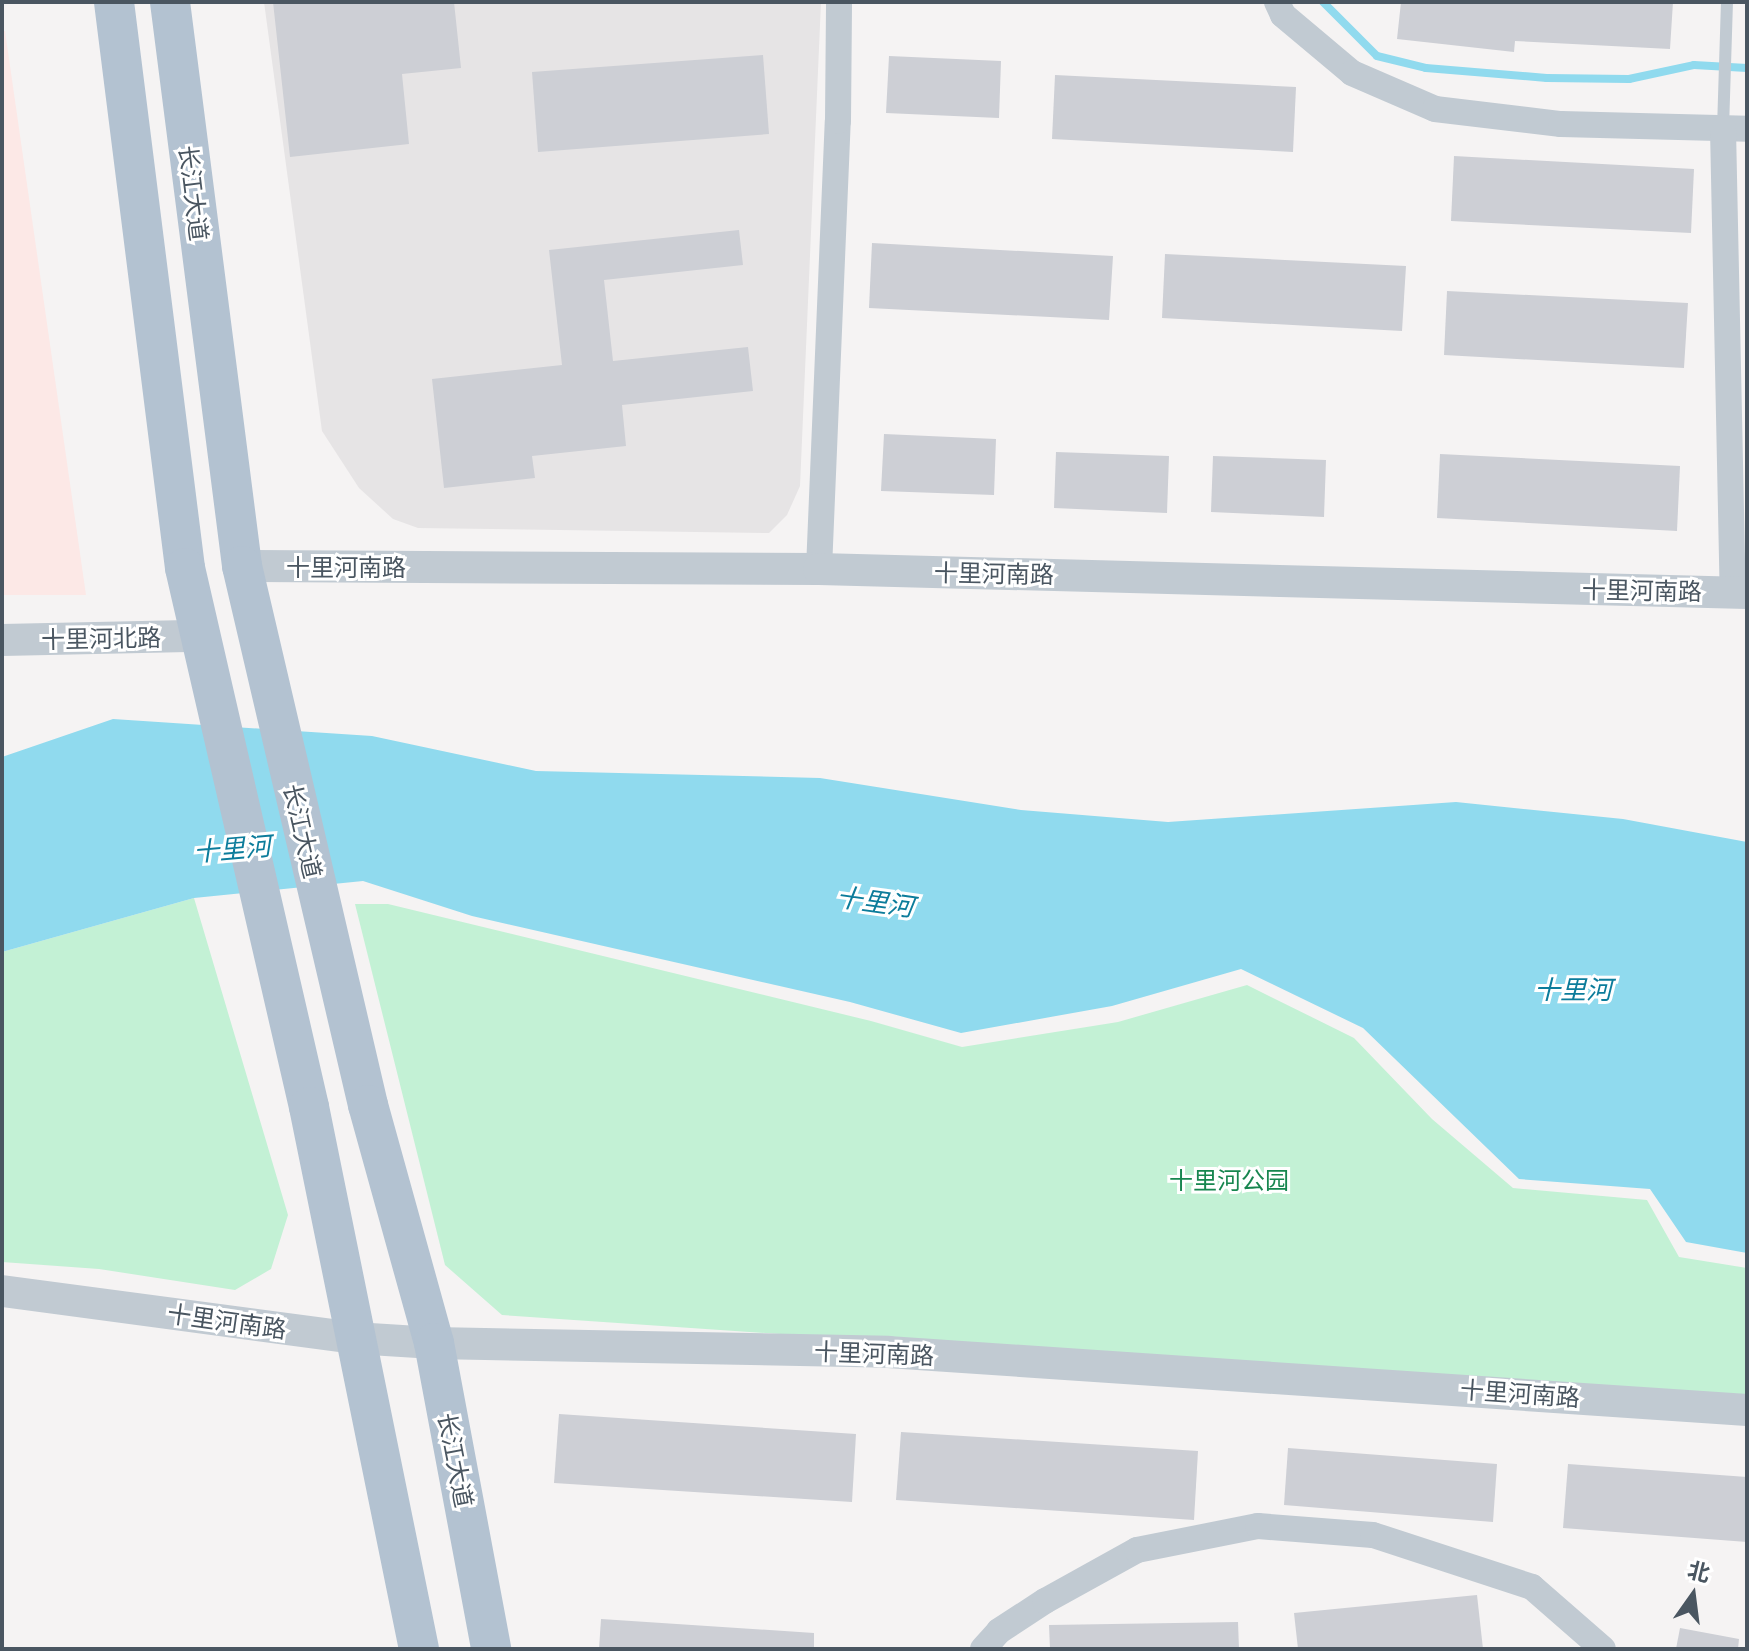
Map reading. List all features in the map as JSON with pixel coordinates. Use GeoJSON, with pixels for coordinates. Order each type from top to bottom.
{"type":"FeatureCollection","features":[{"type":"Feature","properties":{"kind":"main road"},"geometry":{"type":"LineString","coordinates":[[114,2],[185,568],[309,1107],[419,1649]]}},
{"type":"Feature","properties":{"kind":"main road","name":"长江大道"},"geometry":{"type":"LineString","coordinates":[[170,2],[242,566],[368,1105],[434,1343],[491,1649]]}},
{"type":"Feature","properties":{"kind":"street"},"geometry":{"type":"LineString","coordinates":[[819,569],[838,121],[839,2]]}},
{"type":"Feature","properties":{"kind":"street"},"geometry":{"type":"LineString","coordinates":[[1277,2],[1283,15],[1352,73],[1435,109],[1561,124],[1735,129],[1740,593]]}},
{"type":"Feature","properties":{"kind":"street","name":"十里河南路"},"geometry":{"type":"LineString","coordinates":[[242,566],[819,569],[1740,593]]}},
{"type":"Feature","properties":{"kind":"street","name":"十里河北路"},"geometry":{"type":"LineString","coordinates":[[2,640],[200,636]]}},
{"type":"Feature","properties":{"kind":"street","name":"十里河南路"},"geometry":{"type":"LineString","coordinates":[[2,1291],[354,1338],[434,1343],[888,1352],[1747,1410]]}},
{"type":"Feature","properties":{"kind":"street"},"geometry":{"type":"LineString","coordinates":[[983,1649],[999,1631],[1045,1601],[1137,1550],[1258,1526],[1373,1535],[1532,1587],[1603,1649]]}},
{"type":"Feature","properties":{"kind":"lane"},"geometry":{"type":"LineString","coordinates":[[1727,2],[1735,129]]}},
{"type":"Feature","properties":{"kind":"shaded area"},"geometry":{"type":"Polygon","coordinates":[[[264,2],[821,2],[800,486],[787,515],[769,533],[418,528],[393,519],[359,488],[322,431],[264,2]]]}},
{"type":"Feature","properties":{"kind":"shaded area"},"geometry":{"type":"Polygon","coordinates":[[[2,31],[5,31],[86,595],[2,595],[2,31]]]}},
{"type":"Feature","properties":{"kind":"green space"},"geometry":{"type":"Polygon","coordinates":[[[194,898],[288,1215],[271,1269],[235,1290],[99,1269],[2,1262],[2,952],[194,898]]]}},
{"type":"Feature","properties":{"kind":"green space","name":"十里河公园"},"geometry":{"type":"Polygon","coordinates":[[[355,904],[388,904],[871,1021],[962,1047],[1118,1022],[1247,985],[1354,1038],[1432,1119],[1513,1188],[1647,1200],[1679,1257],[1747,1268],[1747,1400],[502,1315],[445,1265],[355,904]]]}},
{"type":"Feature","properties":{"kind":"water","name":"十里河"},"geometry":{"type":"Polygon","coordinates":[[[113,719],[372,736],[536,771],[820,778],[1021,810],[1168,822],[1456,802],[1623,819],[1747,842],[1747,1253],[1686,1242],[1650,1189],[1519,1179],[1363,1028],[1241,969],[1112,1006],[961,1033],[850,1002],[472,916],[363,881],[194,898],[2,952],[2,757],[113,719]]]}},
{"type":"Feature","properties":{"kind":"building"},"geometry":{"type":"Polygon","coordinates":[[[273,2],[454,2],[461,68],[402,74],[409,144],[290,157],[273,2]]]}},
{"type":"Feature","properties":{"kind":"building"},"geometry":{"type":"Polygon","coordinates":[[[1401,2],[1673,2],[1670,49],[1515,41],[1514,52],[1397,39],[1401,2]]]}},
{"type":"Feature","properties":{"kind":"building"},"geometry":{"type":"Polygon","coordinates":[[[763,55],[769,134],[538,152],[532,72],[763,55]]]}},
{"type":"Feature","properties":{"kind":"building"},"geometry":{"type":"Polygon","coordinates":[[[889,56],[1001,61],[999,118],[886,113],[889,56]]]}},
{"type":"Feature","properties":{"kind":"building"},"geometry":{"type":"Polygon","coordinates":[[[1055,75],[1296,87],[1293,152],[1052,139],[1055,75]]]}},
{"type":"Feature","properties":{"kind":"building"},"geometry":{"type":"Polygon","coordinates":[[[1454,156],[1694,169],[1691,233],[1451,221],[1454,156]]]}},
{"type":"Feature","properties":{"kind":"building"},"geometry":{"type":"Polygon","coordinates":[[[739,230],[743,265],[604,280],[613,361],[748,347],[753,391],[622,405],[626,446],[532,456],[535,478],[444,488],[432,379],[562,365],[549,250],[739,230]]]}},
{"type":"Feature","properties":{"kind":"building"},"geometry":{"type":"Polygon","coordinates":[[[872,243],[1113,256],[1109,320],[869,308],[872,243]]]}},
{"type":"Feature","properties":{"kind":"building"},"geometry":{"type":"Polygon","coordinates":[[[1165,254],[1406,266],[1402,331],[1162,318],[1165,254]]]}},
{"type":"Feature","properties":{"kind":"building"},"geometry":{"type":"Polygon","coordinates":[[[1447,291],[1688,303],[1684,368],[1444,355],[1447,291]]]}},
{"type":"Feature","properties":{"kind":"building"},"geometry":{"type":"Polygon","coordinates":[[[884,434],[996,439],[994,495],[881,491],[884,434]]]}},
{"type":"Feature","properties":{"kind":"building"},"geometry":{"type":"Polygon","coordinates":[[[1056,452],[1169,456],[1167,513],[1054,508],[1056,452]]]}},
{"type":"Feature","properties":{"kind":"building"},"geometry":{"type":"Polygon","coordinates":[[[1440,454],[1680,466],[1677,531],[1437,518],[1440,454]]]}},
{"type":"Feature","properties":{"kind":"building"},"geometry":{"type":"Polygon","coordinates":[[[1213,456],[1326,460],[1324,517],[1211,512],[1213,456]]]}},
{"type":"Feature","properties":{"kind":"building"},"geometry":{"type":"Polygon","coordinates":[[[559,1414],[856,1434],[852,1502],[554,1483],[559,1414]]]}},
{"type":"Feature","properties":{"kind":"building"},"geometry":{"type":"Polygon","coordinates":[[[901,1432],[1198,1451],[1194,1520],[896,1500],[901,1432]]]}},
{"type":"Feature","properties":{"kind":"building"},"geometry":{"type":"Polygon","coordinates":[[[1288,1448],[1497,1464],[1493,1522],[1284,1505],[1288,1448]]]}},
{"type":"Feature","properties":{"kind":"building"},"geometry":{"type":"Polygon","coordinates":[[[1568,1464],[1747,1477],[1747,1542],[1563,1528],[1568,1464]]]}},
{"type":"Feature","properties":{"kind":"building"},"geometry":{"type":"Polygon","coordinates":[[[1477,1595],[1483,1649],[1298,1649],[1294,1613],[1477,1595]]]}},
{"type":"Feature","properties":{"kind":"building"},"geometry":{"type":"Polygon","coordinates":[[[601,1619],[814,1633],[814,1649],[599,1649],[601,1619]]]}},
{"type":"Feature","properties":{"kind":"building"},"geometry":{"type":"Polygon","coordinates":[[[1238,1622],[1239,1649],[1050,1649],[1049,1625],[1238,1622]]]}},
{"type":"Feature","properties":{"kind":"building"},"geometry":{"type":"Polygon","coordinates":[[[1680,1628],[1739,1639],[1738,1649],[1676,1649],[1680,1628]]]}},
{"type":"Feature","properties":{"kind":"waterway"},"geometry":{"type":"LineString","coordinates":[[1323,2],[1377,56],[1426,68],[1547,78],[1629,79],[1694,65],[1747,68]]}}]}
